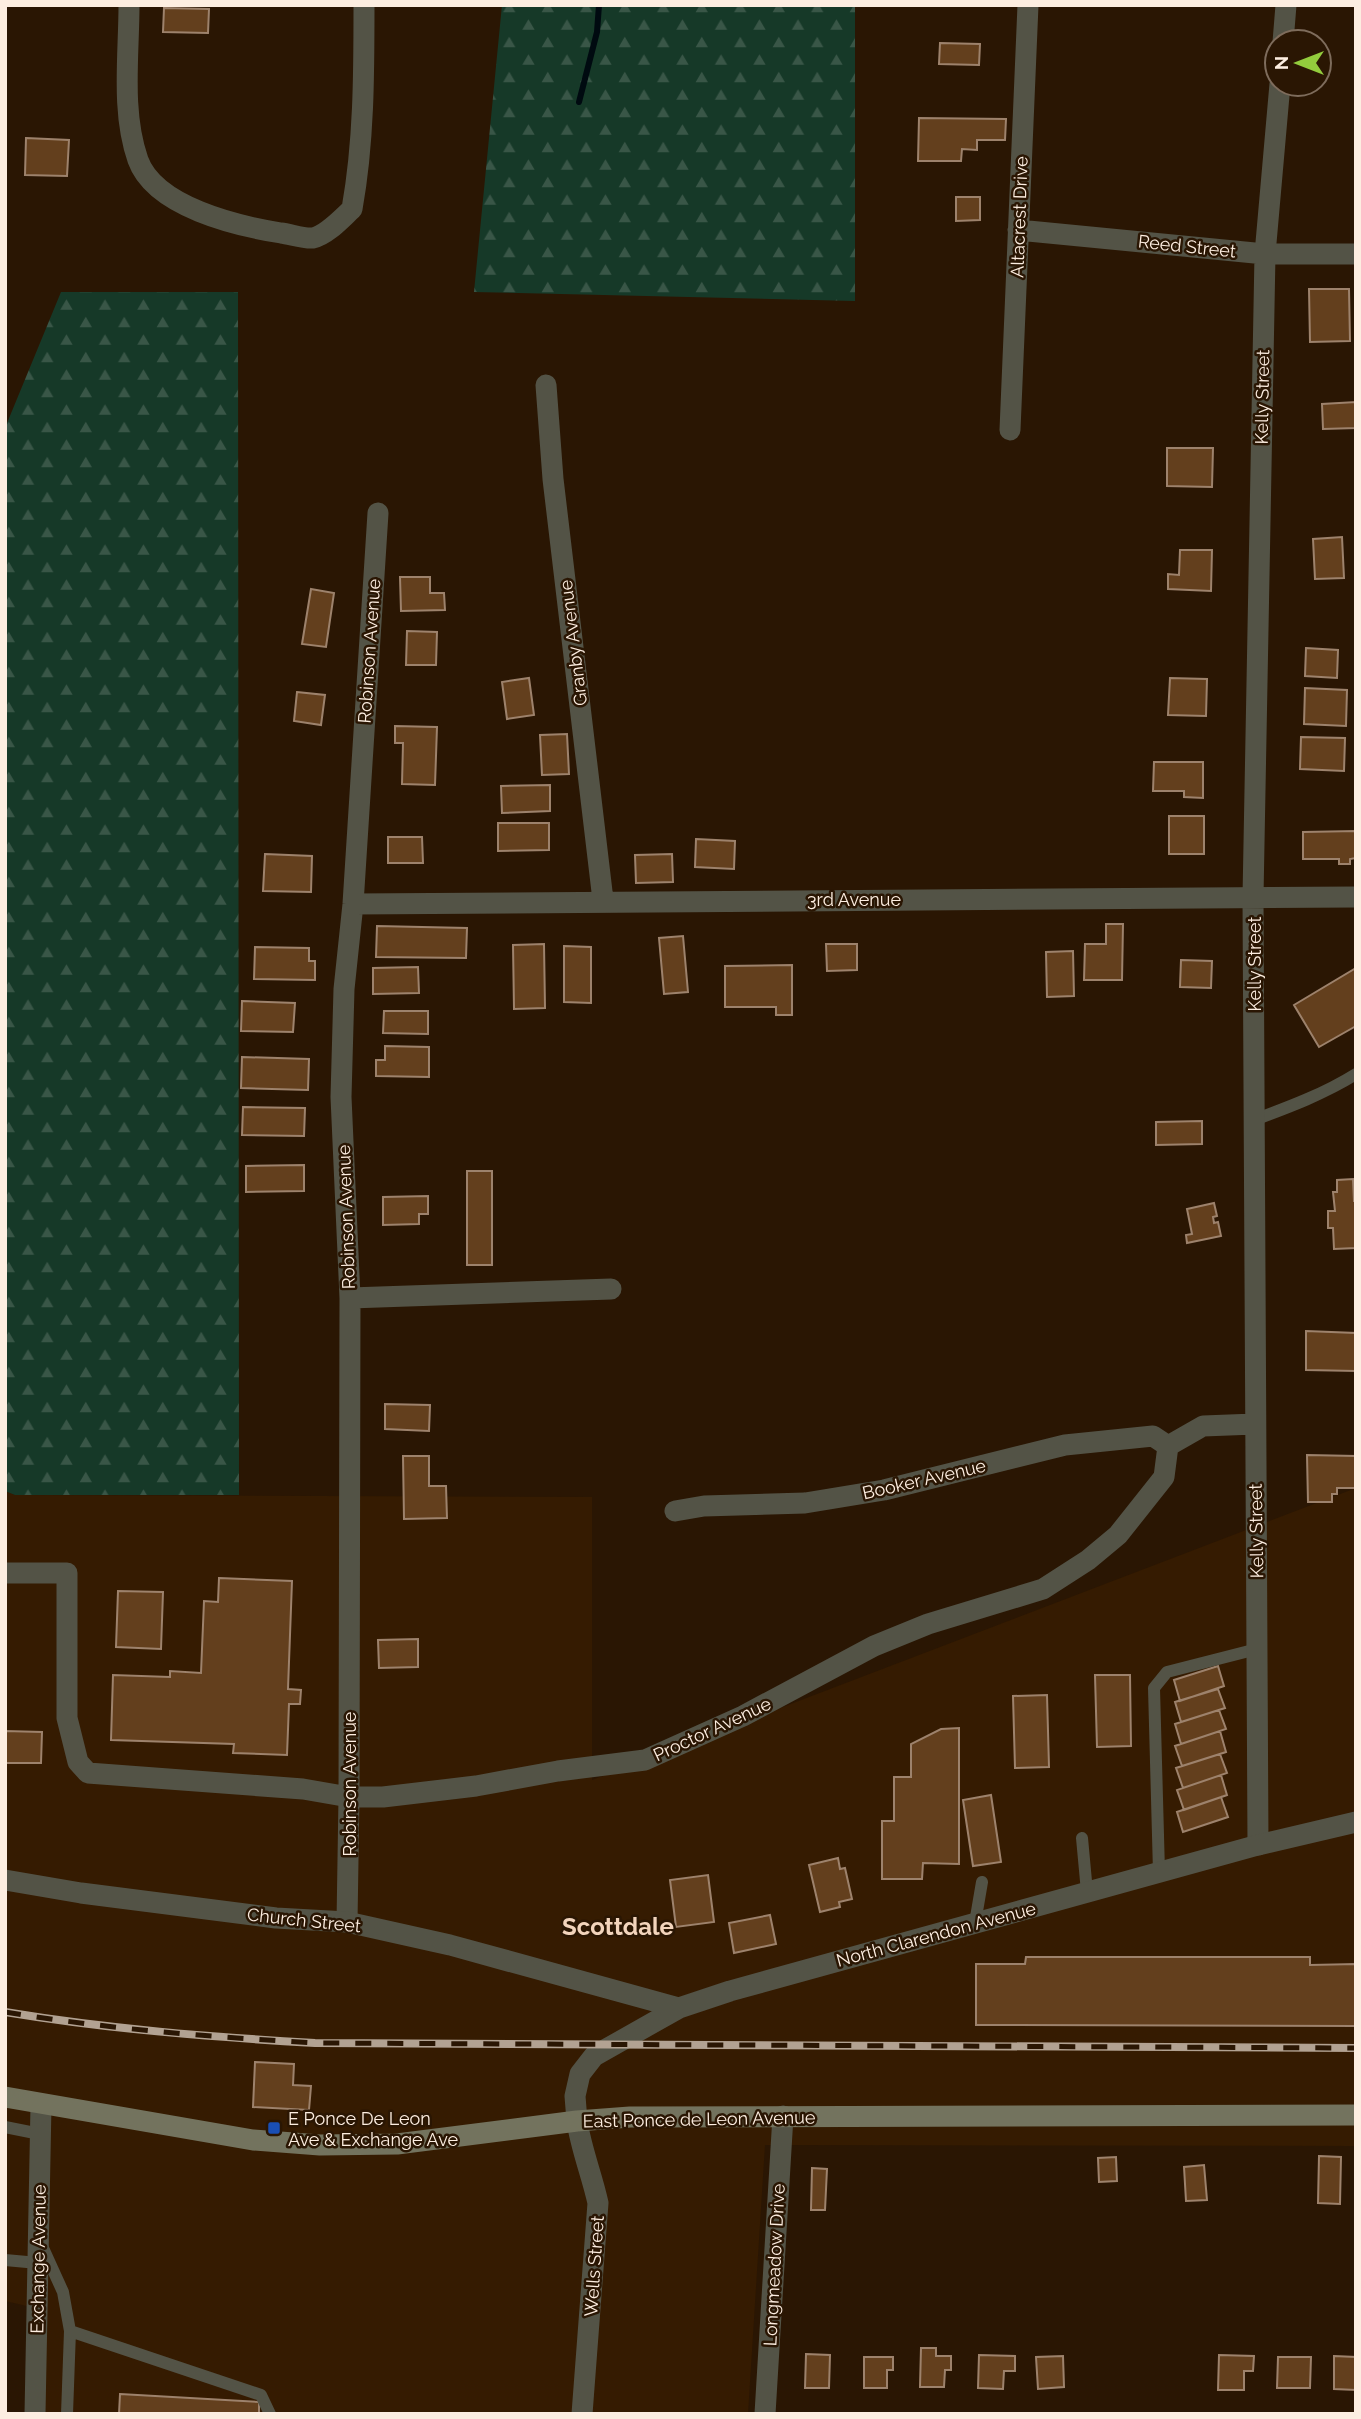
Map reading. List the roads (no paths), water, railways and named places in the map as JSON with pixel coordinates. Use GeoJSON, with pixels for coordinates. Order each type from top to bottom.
{"type":"FeatureCollection","features":[{"type":"Feature","properties":{"kind":"main road","name":"East Ponce de Leon Avenue"},"geometry":{"type":"LineString","coordinates":[[5,2097],[253,2140],[367,2146],[435,2141],[577,2121],[630,2117],[1356,2115]]}},
{"type":"Feature","properties":{"kind":"street"},"geometry":{"type":"LineString","coordinates":[[129,5],[128,91],[131,127],[139,162],[159,189],[205,214],[246,227],[313,237],[328,229],[352,209],[359,171],[363,108],[364,5]]}},
{"type":"Feature","properties":{"kind":"street","name":"Altacrest Drive"},"geometry":{"type":"LineString","coordinates":[[1010,430],[1028,5]]}},
{"type":"Feature","properties":{"kind":"street"},"geometry":{"type":"LineString","coordinates":[[1284,28],[1286,5]]}},
{"type":"Feature","properties":{"kind":"street","name":"Kelly Street"},"geometry":{"type":"LineString","coordinates":[[1258,1845],[1254,897],[1265,254],[1279,98]]}},
{"type":"Feature","properties":{"kind":"street","name":"Reed Street"},"geometry":{"type":"LineString","coordinates":[[1018,230],[1265,254],[1356,254]]}},
{"type":"Feature","properties":{"kind":"street","name":"Granby Avenue"},"geometry":{"type":"LineString","coordinates":[[546,385],[552,479],[603,900]]}},
{"type":"Feature","properties":{"kind":"street","name":"Robinson Avenue"},"geometry":{"type":"LineString","coordinates":[[347,1923],[350,1298],[341,1097],[344,989],[353,904],[378,513]]}},
{"type":"Feature","properties":{"kind":"street","name":"3rd Avenue"},"geometry":{"type":"LineString","coordinates":[[353,904],[603,900],[1356,897]]}},
{"type":"Feature","properties":{"kind":"street"},"geometry":{"type":"LineString","coordinates":[[350,1298],[611,1289]]}},
{"type":"Feature","properties":{"kind":"street"},"geometry":{"type":"LineString","coordinates":[[1168,1446],[1203,1426],[1255,1424]]}},
{"type":"Feature","properties":{"kind":"street","name":"Booker Avenue"},"geometry":{"type":"LineString","coordinates":[[675,1511],[705,1506],[805,1503],[884,1490],[1065,1445],[1153,1436],[1168,1446]]}},
{"type":"Feature","properties":{"kind":"street","name":"Proctor Avenue"},"geometry":{"type":"LineString","coordinates":[[5,1573],[67,1573],[67,1718],[78,1762],[88,1773],[303,1789],[349,1797],[383,1797],[645,1760],[743,1716],[874,1646],[928,1624],[1043,1589],[1088,1560],[1118,1535],[1164,1477],[1168,1446]]}},
{"type":"Feature","properties":{"kind":"street","name":"North Clarendon Avenue"},"geometry":{"type":"LineString","coordinates":[[577,2121],[575,2096],[580,2074],[594,2056],[679,2008],[730,1991],[1159,1872],[1356,1822]]}},
{"type":"Feature","properties":{"kind":"street","name":"Church Street"},"geometry":{"type":"LineString","coordinates":[[5,1880],[81,1894],[276,1918],[347,1923],[450,1945],[679,2008]]}},
{"type":"Feature","properties":{"kind":"street","name":"Exchange Avenue"},"geometry":{"type":"LineString","coordinates":[[35,2414],[41,2105]]}},
{"type":"Feature","properties":{"kind":"street","name":"Longmeadow Drive"},"geometry":{"type":"LineString","coordinates":[[765,2414],[783,2116]]}},
{"type":"Feature","properties":{"kind":"street","name":"Wells Street"},"geometry":{"type":"LineString","coordinates":[[577,2121],[581,2147],[593,2176],[598,2203],[582,2414]]}},
{"type":"Feature","properties":{"kind":"lane"},"geometry":{"type":"LineString","coordinates":[[1254,1120],[1337,1086],[1356,1074]]}},
{"type":"Feature","properties":{"kind":"lane"},"geometry":{"type":"LineString","coordinates":[[1159,1872],[1154,1688],[1167,1672],[1257,1649]]}},
{"type":"Feature","properties":{"kind":"lane"},"geometry":{"type":"LineString","coordinates":[[1082,1838],[1087,1892]]}},
{"type":"Feature","properties":{"kind":"lane"},"geometry":{"type":"LineString","coordinates":[[975,1923],[982,1882]]}},
{"type":"Feature","properties":{"kind":"lane"},"geometry":{"type":"LineString","coordinates":[[5,2127],[40,2134]]}},
{"type":"Feature","properties":{"kind":"lane"},"geometry":{"type":"LineString","coordinates":[[38,2238],[63,2292],[70,2331],[67,2414]]}},
{"type":"Feature","properties":{"kind":"lane"},"geometry":{"type":"LineString","coordinates":[[5,2260],[38,2263]]}},
{"type":"Feature","properties":{"kind":"lane"},"geometry":{"type":"LineString","coordinates":[[70,2331],[261,2395],[270,2414]]}},
{"type":"Feature","properties":{"kind":"waterway"},"geometry":{"type":"LineString","coordinates":[[579,102],[597,32],[599,5]]}},
{"type":"Feature","properties":{"kind":"railway"},"geometry":{"type":"LineString","coordinates":[[5,2012],[160,2032],[315,2043],[1356,2048]]}},
{"type":"Feature","properties":{"kind":"place","name":"E Ponce De Leon Ave & Exchange Ave"},"geometry":{"type":"Point","coordinates":[274,2128]}},
{"type":"Feature","properties":{"kind":"district","name":"Scottdale"},"geometry":{"type":"Point","coordinates":[618,1926]}}]}
